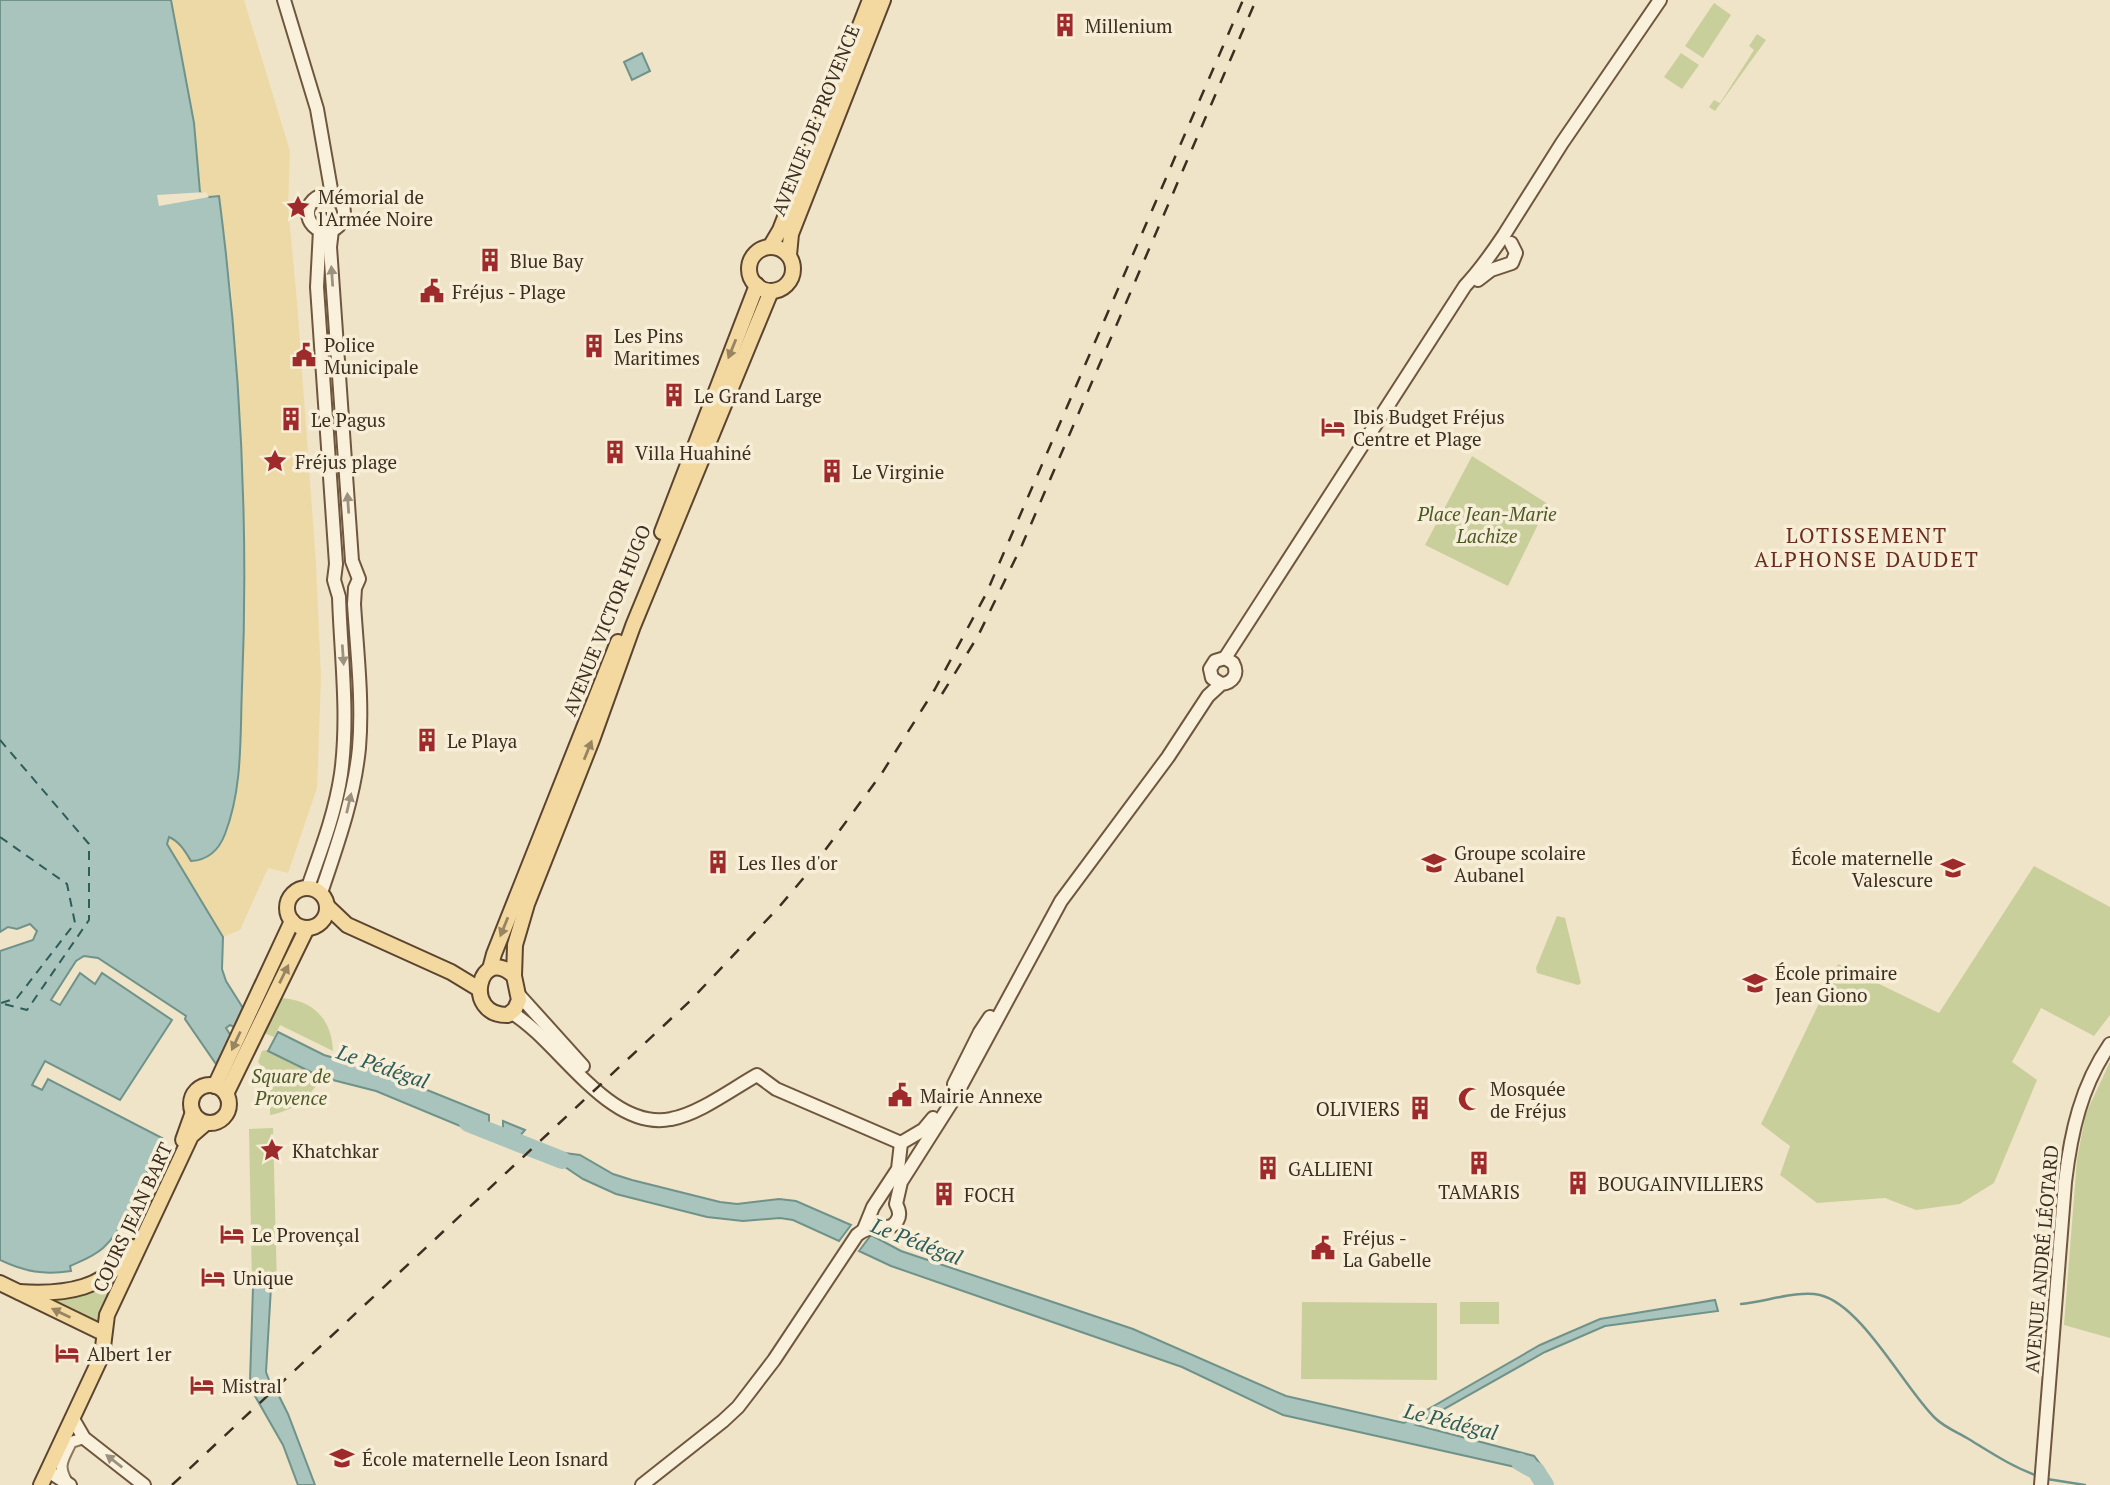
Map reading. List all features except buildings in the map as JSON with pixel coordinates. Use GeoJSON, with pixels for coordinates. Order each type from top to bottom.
{"type":"FeatureCollection","features":[{"type":"Feature","properties":{"kind":"main road"},"geometry":{"type":"LineString","coordinates":[[284,0],[317,109],[332,195]]}},
{"type":"Feature","properties":{"kind":"main road","name":"AVENUE DE PROVENCE"},"geometry":{"type":"LineString","coordinates":[[770,247],[870,0]]}},
{"type":"Feature","properties":{"kind":"main road","name":"AVENUE DE PROVENCE"},"geometry":{"type":"LineString","coordinates":[[789,255],[791,234],[883,0]]}},
{"type":"Feature","properties":{"kind":"main road"},"geometry":{"type":"LineString","coordinates":[[1503,266],[1493,259],[1501,245],[1562,143],[1661,0]]}},
{"type":"Feature","properties":{"kind":"main road"},"geometry":{"type":"LineString","coordinates":[[1229,661],[1465,286],[1501,245],[1667,0]]}},
{"type":"Feature","properties":{"kind":"main road"},"geometry":{"type":"LineString","coordinates":[[319,896],[345,822],[359,747],[360,714],[355,588],[359,579],[352,561],[330,247],[326,230],[309,219],[310,204],[320,195],[332,195],[342,202],[345,214],[340,225],[326,230]]}},
{"type":"Feature","properties":{"kind":"main road"},"geometry":{"type":"LineString","coordinates":[[224,1088],[313,926],[325,917],[319,896],[323,845],[337,797],[344,746],[345,689],[337,587],[334,580],[336,572],[317,287],[326,230]]}},
{"type":"Feature","properties":{"kind":"main road"},"geometry":{"type":"LineString","coordinates":[[1229,661],[1453,314],[1481,278],[1515,259],[1515,248],[1501,245]]}},
{"type":"Feature","properties":{"kind":"main road"},"geometry":{"type":"LineString","coordinates":[[770,247],[780,248],[789,255],[793,264],[792,277],[785,286],[764,288],[751,276],[750,264],[755,254],[770,247]]}},
{"type":"Feature","properties":{"kind":"main road","name":"AVENUE VICTOR HUGO"},"geometry":{"type":"LineString","coordinates":[[514,976],[515,945],[527,904],[764,288]]}},
{"type":"Feature","properties":{"kind":"main road","name":"AVENUE VICTOR HUGO"},"geometry":{"type":"LineString","coordinates":[[483,978],[764,288]]}},
{"type":"Feature","properties":{"kind":"main road"},"geometry":{"type":"LineString","coordinates":[[336,572],[345,567],[355,570]]}},
{"type":"Feature","properties":{"kind":"main road"},"geometry":{"type":"LineString","coordinates":[[337,587],[346,591],[355,588]]}},
{"type":"Feature","properties":{"kind":"main road"},"geometry":{"type":"LineString","coordinates":[[1220,658],[1229,661],[1235,668],[1234,677],[1226,684],[1216,681],[1210,669],[1212,664],[1220,658]]}},
{"type":"Feature","properties":{"kind":"main road"},"geometry":{"type":"LineString","coordinates":[[642,1485],[738,1407],[774,1360],[863,1230],[898,1169],[905,1145],[929,1124],[951,1090],[980,1032],[1063,889],[1142,786],[1216,681]]}},
{"type":"Feature","properties":{"kind":"main road"},"geometry":{"type":"LineString","coordinates":[[875,1207],[875,1222],[879,1226],[885,1228],[895,1224],[900,1216],[896,1204],[898,1190],[955,1097],[1061,901],[1157,774],[1216,681]]}},
{"type":"Feature","properties":{"kind":"main road"},"geometry":{"type":"LineString","coordinates":[[292,921],[287,911],[290,898],[296,891],[319,896],[347,925],[451,972],[483,978],[503,969],[514,976],[519,995],[512,1013]]}},
{"type":"Feature","properties":{"kind":"main road"},"geometry":{"type":"LineString","coordinates":[[292,921],[313,926],[347,925]]}},
{"type":"Feature","properties":{"kind":"main road"},"geometry":{"type":"LineString","coordinates":[[224,1088],[206,1086],[197,1091],[191,1101],[193,1112],[206,1123],[216,1122],[225,1116],[229,1107],[222,1071],[292,921]]}},
{"type":"Feature","properties":{"kind":"main road"},"geometry":{"type":"LineString","coordinates":[[483,978],[486,1009],[503,1015],[512,1013],[534,1027],[606,1097],[620,1108],[641,1118],[671,1119],[692,1111],[757,1075],[776,1089],[905,1145],[919,1143],[918,1154]]}},
{"type":"Feature","properties":{"kind":"main road"},"geometry":{"type":"LineString","coordinates":[[519,995],[596,1080],[606,1097]]}},
{"type":"Feature","properties":{"kind":"main road","name":"AVENUE ANDRÉ LÉOTARD"},"geometry":{"type":"LineString","coordinates":[[2041,1485],[2064,1182],[2070,1140],[2084,1091],[2110,1044]]}},
{"type":"Feature","properties":{"kind":"main road","name":"COURS JEAN BART"},"geometry":{"type":"LineString","coordinates":[[19,1292],[55,1293],[82,1289],[102,1279],[120,1264],[184,1138],[193,1112]]}},
{"type":"Feature","properties":{"kind":"main road","name":"COURS JEAN BART"},"geometry":{"type":"LineString","coordinates":[[41,1485],[102,1355],[107,1315],[191,1136],[206,1123]]}},
{"type":"Feature","properties":{"kind":"main road"},"geometry":{"type":"LineString","coordinates":[[905,1145],[908,1159],[918,1154]]}},
{"type":"Feature","properties":{"kind":"main road"},"geometry":{"type":"LineString","coordinates":[[875,1207],[889,1200],[896,1204]]}},
{"type":"Feature","properties":{"kind":"main road"},"geometry":{"type":"LineString","coordinates":[[863,1230],[879,1226]]}},
{"type":"Feature","properties":{"kind":"main road"},"geometry":{"type":"LineString","coordinates":[[0,1283],[103,1333]]}},
{"type":"Feature","properties":{"kind":"main road"},"geometry":{"type":"LineString","coordinates":[[73,1419],[84,1438],[144,1485]]}},
{"type":"Feature","properties":{"kind":"main road"},"geometry":{"type":"LineString","coordinates":[[48,1471],[69,1484]]}},
{"type":"Feature","properties":{"kind":"street"},"geometry":{"type":"LineString","coordinates":[[69,1484],[60,1470],[61,1465],[71,1442],[84,1438]]}},
{"type":"Feature","properties":{"kind":"green space"},"geometry":{"type":"Polygon","coordinates":[[[1714,3],[1731,15],[1703,58],[1685,46],[1714,3]]]}},
{"type":"Feature","properties":{"kind":"green space"},"geometry":{"type":"Polygon","coordinates":[[[1757,34],[1766,40],[1715,111],[1709,107],[1714,100],[1720,103],[1754,50],[1749,46],[1757,34]]]}},
{"type":"Feature","properties":{"kind":"green space"},"geometry":{"type":"Polygon","coordinates":[[[1681,53],[1699,65],[1682,89],[1664,77],[1681,53]]]}},
{"type":"Feature","properties":{"kind":"green space","name":"Place Jean-Marie Lachize"},"geometry":{"type":"Polygon","coordinates":[[[1472,456],[1548,504],[1508,586],[1425,545],[1472,456]]]}},
{"type":"Feature","properties":{"kind":"green space"},"geometry":{"type":"Polygon","coordinates":[[[2034,866],[2110,907],[2110,1015],[2094,1036],[2041,1008],[2012,1062],[2037,1080],[1994,1183],[1960,1204],[1916,1210],[1885,1198],[1817,1203],[1780,1175],[1790,1146],[1761,1124],[1838,964],[1939,1013],[2034,866]]]}},
{"type":"Feature","properties":{"kind":"green space"},"geometry":{"type":"Polygon","coordinates":[[[1557,916],[1565,918],[1581,983],[1578,985],[1537,973],[1536,968],[1557,916]]]}},
{"type":"Feature","properties":{"kind":"green space"},"geometry":{"type":"Polygon","coordinates":[[[283,998],[304,1003],[319,1014],[329,1030],[333,1051],[280,1025],[274,1037],[261,1032],[275,1002],[283,998]]]}},
{"type":"Feature","properties":{"kind":"green space","name":"Square de Provence"},"geometry":{"type":"Polygon","coordinates":[[[266,1050],[322,1078],[300,1102],[270,1115],[270,1084],[263,1081],[265,1070],[258,1062],[262,1051],[266,1050]]]}},
{"type":"Feature","properties":{"kind":"green space"},"geometry":{"type":"Polygon","coordinates":[[[2110,1062],[2110,1338],[2064,1325],[2077,1159],[2086,1113],[2110,1062]]]}},
{"type":"Feature","properties":{"kind":"green space"},"geometry":{"type":"Polygon","coordinates":[[[273,1128],[277,1286],[252,1286],[249,1129],[273,1128]]]}},
{"type":"Feature","properties":{"kind":"green space"},"geometry":{"type":"Polygon","coordinates":[[[114,1275],[118,1278],[97,1323],[47,1301],[47,1297],[114,1275]]]}},
{"type":"Feature","properties":{"kind":"green space"},"geometry":{"type":"Polygon","coordinates":[[[1302,1302],[1437,1303],[1437,1380],[1301,1379],[1302,1302]]]}},
{"type":"Feature","properties":{"kind":"green space"},"geometry":{"type":"Polygon","coordinates":[[[1460,1302],[1499,1302],[1499,1324],[1460,1324],[1460,1302]]]}},
{"type":"Feature","properties":{"kind":"sand","name":"Fréjus plage"},"geometry":{"type":"Polygon","coordinates":[[[171,0],[244,0],[290,151],[288,206],[316,564],[321,678],[317,788],[288,873],[268,868],[240,930],[223,937],[167,844],[169,837],[173,839],[191,861],[216,850],[230,823],[239,770],[245,561],[232,294],[219,196],[209,197],[200,192],[194,123],[171,0]]]}},
{"type":"Feature","properties":{"kind":"water"},"geometry":{"type":"Polygon","coordinates":[[[0,0],[171,0],[194,123],[200,192],[209,197],[219,196],[241,441],[244,626],[240,743],[235,798],[223,840],[208,856],[191,861],[173,839],[169,837],[167,844],[223,937],[222,969],[226,981],[243,1008],[234,1027],[230,1025],[226,1028],[231,1036],[216,1064],[185,1019],[186,1016],[98,958],[84,956],[76,961],[51,1000],[60,1005],[80,973],[95,984],[102,973],[172,1020],[120,1100],[45,1061],[32,1085],[42,1090],[48,1079],[162,1138],[129,1212],[112,1238],[95,1254],[70,1266],[71,1271],[52,1273],[26,1270],[0,1260],[0,951],[33,940],[37,931],[30,924],[17,929],[8,927],[0,932],[0,0]]]}},
{"type":"Feature","properties":{"kind":"water"},"geometry":{"type":"Polygon","coordinates":[[[642,53],[650,71],[632,80],[624,62],[642,53]]]}},
{"type":"Feature","properties":{"kind":"water"},"geometry":{"type":"Polygon","coordinates":[[[278,1032],[324,1055],[385,1073],[489,1115],[489,1138],[376,1091],[321,1077],[268,1051],[278,1032]]]}},
{"type":"Feature","properties":{"kind":"water"},"geometry":{"type":"Polygon","coordinates":[[[503,1121],[525,1130],[519,1137],[532,1141],[523,1150],[503,1143],[503,1121]]]}},
{"type":"Feature","properties":{"kind":"water"},"geometry":{"type":"Polygon","coordinates":[[[547,1147],[557,1152],[580,1155],[613,1174],[632,1180],[720,1202],[737,1204],[779,1199],[796,1201],[851,1225],[839,1241],[793,1220],[780,1218],[743,1221],[707,1217],[616,1194],[583,1179],[559,1163],[537,1157],[547,1147]]]}},
{"type":"Feature","properties":{"kind":"water"},"geometry":{"type":"Polygon","coordinates":[[[871,1235],[901,1251],[1133,1329],[1286,1396],[1404,1423],[1540,1345],[1600,1319],[1715,1300],[1718,1311],[1605,1326],[1545,1352],[1416,1425],[1534,1456],[1544,1469],[1535,1477],[1524,1469],[1283,1415],[1182,1367],[891,1266],[859,1251],[871,1235]]]}},
{"type":"Feature","properties":{"kind":"water"},"geometry":{"type":"Polygon","coordinates":[[[253,1287],[271,1287],[266,1372],[272,1388],[277,1392],[288,1414],[315,1485],[298,1485],[283,1445],[255,1396],[250,1381],[253,1287]]]}},
{"type":"Feature","properties":{"kind":"pier"},"geometry":{"type":"Polygon","coordinates":[[[206,192],[209,197],[159,206],[157,195],[206,192]]]}},
{"type":"Feature","properties":{"kind":"waterway","name":"Le Pédégal"},"geometry":{"type":"LineString","coordinates":[[468,1123],[562,1160]]}},
{"type":"Feature","properties":{"kind":"waterway"},"geometry":{"type":"LineString","coordinates":[[1741,1304],[1802,1294],[1820,1295],[1836,1302],[1867,1331],[1923,1405],[1939,1421],[2001,1459],[2038,1476]]}},
{"type":"Feature","properties":{"kind":"waterway","name":"Le Pédégal"},"geometry":{"type":"LineString","coordinates":[[1520,1462],[1536,1471],[1545,1485]]}},
{"type":"Feature","properties":{"kind":"waterway"},"geometry":{"type":"LineString","coordinates":[[2047,1479],[2085,1485]]}},
{"type":"Feature","properties":{"kind":"ferry route"},"geometry":{"type":"LineString","coordinates":[[0,740],[89,844],[89,920],[27,1010],[0,1003]]}},
{"type":"Feature","properties":{"kind":"ferry route"},"geometry":{"type":"LineString","coordinates":[[0,837],[67,884],[75,923],[17,998],[1,1003]]}},
{"type":"Feature","properties":{"kind":"railway"},"geometry":{"type":"LineString","coordinates":[[172,1485],[690,1001],[812,868],[882,773],[935,689],[986,594],[1243,0]]}},
{"type":"Feature","properties":{"kind":"railway"},"geometry":{"type":"LineString","coordinates":[[942,694],[978,636],[1022,545],[1256,0]]}},
{"type":"Feature","properties":{"kind":"place","name":"Millenium"},"geometry":{"type":"Point","coordinates":[1065,25]}},
{"type":"Feature","properties":{"kind":"place","name":"Mémorial de l'Armée Noire"},"geometry":{"type":"Point","coordinates":[298,207]}},
{"type":"Feature","properties":{"kind":"place","name":"Blue Bay"},"geometry":{"type":"Point","coordinates":[490,260]}},
{"type":"Feature","properties":{"kind":"place","name":"Fréjus - Plage"},"geometry":{"type":"Point","coordinates":[432,291]}},
{"type":"Feature","properties":{"kind":"place","name":"Les Pins Maritimes"},"geometry":{"type":"Point","coordinates":[594,346]}},
{"type":"Feature","properties":{"kind":"place","name":"Police Municipale"},"geometry":{"type":"Point","coordinates":[304,355]}},
{"type":"Feature","properties":{"kind":"place","name":"Le Grand Large"},"geometry":{"type":"Point","coordinates":[674,395]}},
{"type":"Feature","properties":{"kind":"place","name":"Le Pagus"},"geometry":{"type":"Point","coordinates":[291,419]}},
{"type":"Feature","properties":{"kind":"place","name":"Ibis Budget Fréjus Centre et Plage"},"geometry":{"type":"Point","coordinates":[1333,427]}},
{"type":"Feature","properties":{"kind":"place","name":"Villa Huahiné"},"geometry":{"type":"Point","coordinates":[615,452]}},
{"type":"Feature","properties":{"kind":"place","name":"Fréjus plage"},"geometry":{"type":"Point","coordinates":[275,461]}},
{"type":"Feature","properties":{"kind":"place","name":"Le Virginie"},"geometry":{"type":"Point","coordinates":[832,471]}},
{"type":"Feature","properties":{"kind":"place","name":"Le Playa"},"geometry":{"type":"Point","coordinates":[427,740]}},
{"type":"Feature","properties":{"kind":"place","name":"Les Iles d'or"},"geometry":{"type":"Point","coordinates":[718,862]}},
{"type":"Feature","properties":{"kind":"place","name":"Groupe scolaire Aubanel"},"geometry":{"type":"Point","coordinates":[1434,863]}},
{"type":"Feature","properties":{"kind":"place","name":"École maternelle Valescure"},"geometry":{"type":"Point","coordinates":[1953,868]}},
{"type":"Feature","properties":{"kind":"place","name":"École primaire Jean Giono"},"geometry":{"type":"Point","coordinates":[1755,983]}},
{"type":"Feature","properties":{"kind":"place","name":"Mairie Annexe"},"geometry":{"type":"Point","coordinates":[900,1095]}},
{"type":"Feature","properties":{"kind":"place","name":"Mosquée de Fréjus"},"geometry":{"type":"Point","coordinates":[1470,1099]}},
{"type":"Feature","properties":{"kind":"place","name":"OLIVIERS"},"geometry":{"type":"Point","coordinates":[1420,1108]}},
{"type":"Feature","properties":{"kind":"place","name":"Khatchkar"},"geometry":{"type":"Point","coordinates":[272,1150]}},
{"type":"Feature","properties":{"kind":"place","name":"TAMARIS"},"geometry":{"type":"Point","coordinates":[1479,1163]}},
{"type":"Feature","properties":{"kind":"place","name":"GALLIENI"},"geometry":{"type":"Point","coordinates":[1268,1168]}},
{"type":"Feature","properties":{"kind":"place","name":"BOUGAINVILLIERS"},"geometry":{"type":"Point","coordinates":[1578,1183]}},
{"type":"Feature","properties":{"kind":"place","name":"FOCH"},"geometry":{"type":"Point","coordinates":[944,1194]}},
{"type":"Feature","properties":{"kind":"place","name":"Le Provençal"},"geometry":{"type":"Point","coordinates":[232,1234]}},
{"type":"Feature","properties":{"kind":"place","name":"Fréjus - La Gabelle"},"geometry":{"type":"Point","coordinates":[1323,1248]}},
{"type":"Feature","properties":{"kind":"place","name":"Unique"},"geometry":{"type":"Point","coordinates":[213,1277]}},
{"type":"Feature","properties":{"kind":"place","name":"Albert 1er"},"geometry":{"type":"Point","coordinates":[67,1353]}},
{"type":"Feature","properties":{"kind":"place","name":"Mistral"},"geometry":{"type":"Point","coordinates":[202,1385]}},
{"type":"Feature","properties":{"kind":"place","name":"École maternelle Leon Isnard"},"geometry":{"type":"Point","coordinates":[342,1458]}},
{"type":"Feature","properties":{"kind":"district","name":"LOTISSEMENT ALPHONSE DAUDET"},"geometry":{"type":"Point","coordinates":[1867,547]}}]}
